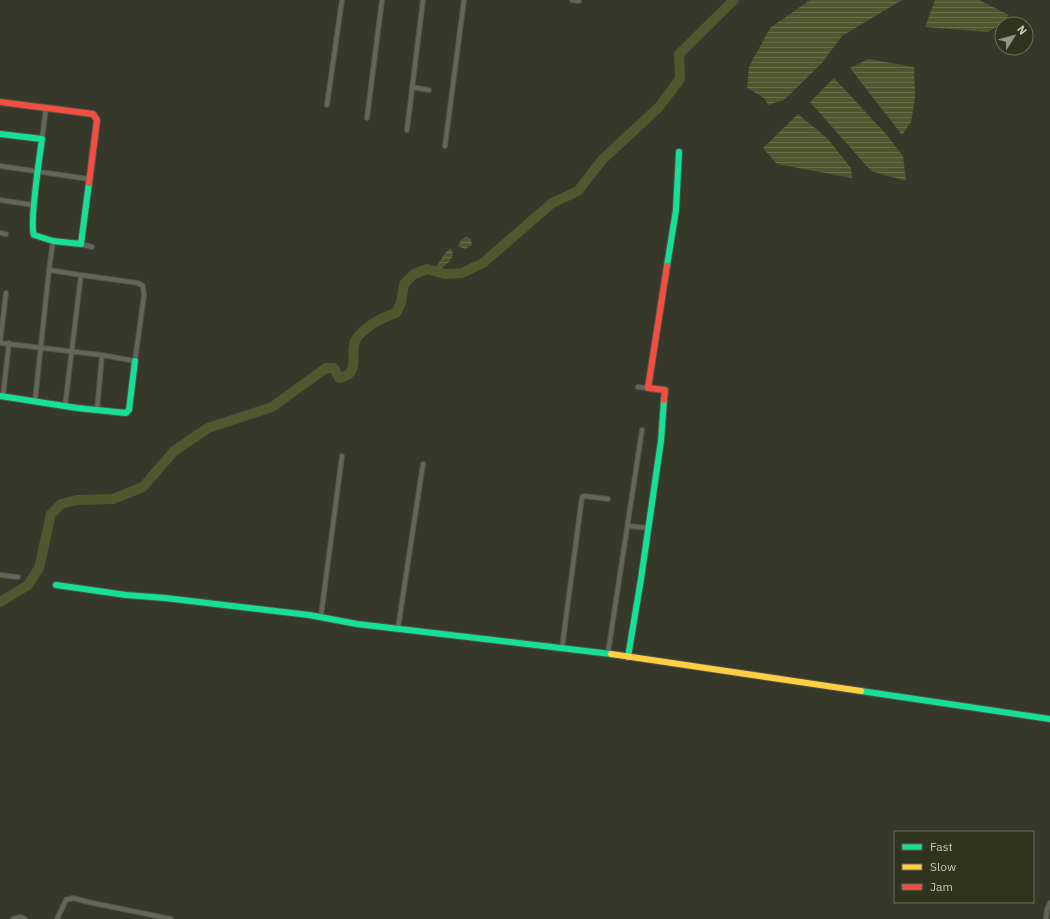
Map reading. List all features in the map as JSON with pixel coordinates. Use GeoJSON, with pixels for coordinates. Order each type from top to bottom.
{"type":"FeatureCollection","features":[{"type":"Feature","properties":{"kind":"street"},"geometry":{"type":"LineString","coordinates":[[327,105],[342,0]]}},
{"type":"Feature","properties":{"kind":"street"},"geometry":{"type":"LineString","coordinates":[[367,118],[382,0]]}},
{"type":"Feature","properties":{"kind":"street"},"geometry":{"type":"LineString","coordinates":[[407,130],[423,0]]}},
{"type":"Feature","properties":{"kind":"street"},"geometry":{"type":"LineString","coordinates":[[445,146],[464,0]]}},
{"type":"Feature","properties":{"kind":"street"},"geometry":{"type":"LineString","coordinates":[[572,0],[579,1]]}},
{"type":"Feature","properties":{"kind":"street"},"geometry":{"type":"LineString","coordinates":[[412,88],[429,90]]}},
{"type":"Feature","properties":{"kind":"street"},"geometry":{"type":"LineString","coordinates":[[0,102],[93,114],[97,120],[81,244]]}},
{"type":"Feature","properties":{"kind":"street"},"geometry":{"type":"LineString","coordinates":[[46,108],[34,205],[33,233],[35,236],[53,241],[92,246]]}},
{"type":"Feature","properties":{"kind":"street"},"geometry":{"type":"LineString","coordinates":[[0,134],[42,139]]}},
{"type":"Feature","properties":{"kind":"street"},"geometry":{"type":"LineString","coordinates":[[648,388],[676,210],[680,152]]}},
{"type":"Feature","properties":{"kind":"street"},"geometry":{"type":"LineString","coordinates":[[0,166],[89,179]]}},
{"type":"Feature","properties":{"kind":"street"},"geometry":{"type":"LineString","coordinates":[[0,200],[34,205]]}},
{"type":"Feature","properties":{"kind":"street"},"geometry":{"type":"LineString","coordinates":[[0,233],[6,234]]}},
{"type":"Feature","properties":{"kind":"street"},"geometry":{"type":"LineString","coordinates":[[35,401],[53,241]]}},
{"type":"Feature","properties":{"kind":"street"},"geometry":{"type":"LineString","coordinates":[[9,343],[2,396],[65,406],[124,413],[129,410],[144,295],[143,286],[138,283],[49,270]]}},
{"type":"Feature","properties":{"kind":"street"},"geometry":{"type":"LineString","coordinates":[[65,406],[81,275]]}},
{"type":"Feature","properties":{"kind":"street"},"geometry":{"type":"LineString","coordinates":[[6,293],[0,342],[102,355],[135,361]]}},
{"type":"Feature","properties":{"kind":"street"},"geometry":{"type":"LineString","coordinates":[[97,410],[102,355]]}},
{"type":"Feature","properties":{"kind":"street"},"geometry":{"type":"LineString","coordinates":[[628,657],[661,441],[665,390],[638,387]]}},
{"type":"Feature","properties":{"kind":"street"},"geometry":{"type":"LineString","coordinates":[[608,653],[642,430]]}},
{"type":"Feature","properties":{"kind":"street"},"geometry":{"type":"LineString","coordinates":[[321,616],[342,456]]}},
{"type":"Feature","properties":{"kind":"street"},"geometry":{"type":"LineString","coordinates":[[398,628],[423,464]]}},
{"type":"Feature","properties":{"kind":"street"},"geometry":{"type":"LineString","coordinates":[[562,648],[582,497],[608,499]]}},
{"type":"Feature","properties":{"kind":"street"},"geometry":{"type":"LineString","coordinates":[[628,526],[648,528]]}},
{"type":"Feature","properties":{"kind":"street"},"geometry":{"type":"LineString","coordinates":[[0,575],[18,577]]}},
{"type":"Feature","properties":{"kind":"street"},"geometry":{"type":"LineString","coordinates":[[56,585],[126,595],[321,616],[348,623],[608,653],[1050,719]]}},
{"type":"Feature","properties":{"kind":"street"},"geometry":{"type":"LineString","coordinates":[[57,919],[66,900],[73,898],[171,919]]}},
{"type":"Feature","properties":{"kind":"street"},"geometry":{"type":"LineString","coordinates":[[1046,919],[1047,910],[1050,903]]}},
{"type":"Feature","properties":{"kind":"street"},"geometry":{"type":"LineString","coordinates":[[13,919],[21,917],[25,919]]}},
{"type":"Feature","properties":{"kind":"shaded area"},"geometry":{"type":"Polygon","coordinates":[[[810,0],[902,0],[842,36],[822,63],[784,100],[768,105],[764,98],[747,88],[749,67],[770,28],[810,0]]]}},
{"type":"Feature","properties":{"kind":"shaded area"},"geometry":{"type":"Polygon","coordinates":[[[935,0],[979,0],[1009,15],[994,16],[994,28],[988,32],[925,27],[935,0]]]}},
{"type":"Feature","properties":{"kind":"shaded area"},"geometry":{"type":"Polygon","coordinates":[[[868,59],[914,67],[915,98],[911,122],[902,135],[850,68],[868,59]]]}},
{"type":"Feature","properties":{"kind":"shaded area"},"geometry":{"type":"Polygon","coordinates":[[[834,78],[886,134],[903,156],[906,181],[871,171],[810,102],[834,78]]]}},
{"type":"Feature","properties":{"kind":"shaded area"},"geometry":{"type":"Polygon","coordinates":[[[798,114],[828,139],[851,168],[852,178],[777,164],[763,148],[798,114]]]}},
{"type":"Feature","properties":{"kind":"shaded area"},"geometry":{"type":"Polygon","coordinates":[[[466,237],[471,239],[472,245],[465,249],[458,246],[461,240],[466,237]]]}},
{"type":"Feature","properties":{"kind":"shaded area"},"geometry":{"type":"Polygon","coordinates":[[[451,248],[453,255],[449,262],[442,268],[436,267],[446,252],[451,248]]]}},
{"type":"Feature","properties":{"kind":"waterway"},"geometry":{"type":"LineString","coordinates":[[0,602],[28,585],[39,568],[51,514],[61,504],[77,500],[113,499],[143,487],[174,451],[208,428],[272,407],[326,368],[334,368],[339,378],[346,376],[351,372],[353,367],[353,350],[356,339],[364,330],[374,323],[396,313],[401,303],[404,284],[414,274],[427,269],[445,274],[462,273],[483,263],[552,203],[578,191],[602,160],[659,107],[680,79],[679,54],[734,0]]}},
{"type":"Feature","properties":{"kind":"traffic: fast"},"geometry":{"type":"LineString","coordinates":[[0,134],[42,139],[34,204],[34,235],[53,241],[81,244],[89,183]]}},
{"type":"Feature","properties":{"kind":"traffic: fast"},"geometry":{"type":"LineString","coordinates":[[667,266],[676,210],[679,152]]}},
{"type":"Feature","properties":{"kind":"traffic: fast"},"geometry":{"type":"LineString","coordinates":[[0,396],[77,408],[126,413],[129,410],[135,361]]}},
{"type":"Feature","properties":{"kind":"traffic: fast"},"geometry":{"type":"LineString","coordinates":[[628,657],[661,441],[664,400]]}},
{"type":"Feature","properties":{"kind":"traffic: fast"},"geometry":{"type":"LineString","coordinates":[[56,585],[126,595],[165,598],[309,615],[357,624],[611,654]]}},
{"type":"Feature","properties":{"kind":"traffic: fast"},"geometry":{"type":"LineString","coordinates":[[861,691],[1050,719]]}},
{"type":"Feature","properties":{"kind":"traffic: slow"},"geometry":{"type":"LineString","coordinates":[[611,654],[861,691]]}},
{"type":"Feature","properties":{"kind":"traffic: jam"},"geometry":{"type":"LineString","coordinates":[[0,102],[93,114],[97,120],[89,183]]}},
{"type":"Feature","properties":{"kind":"traffic: jam"},"geometry":{"type":"LineString","coordinates":[[664,400],[665,390],[648,388],[667,266]]}}]}
